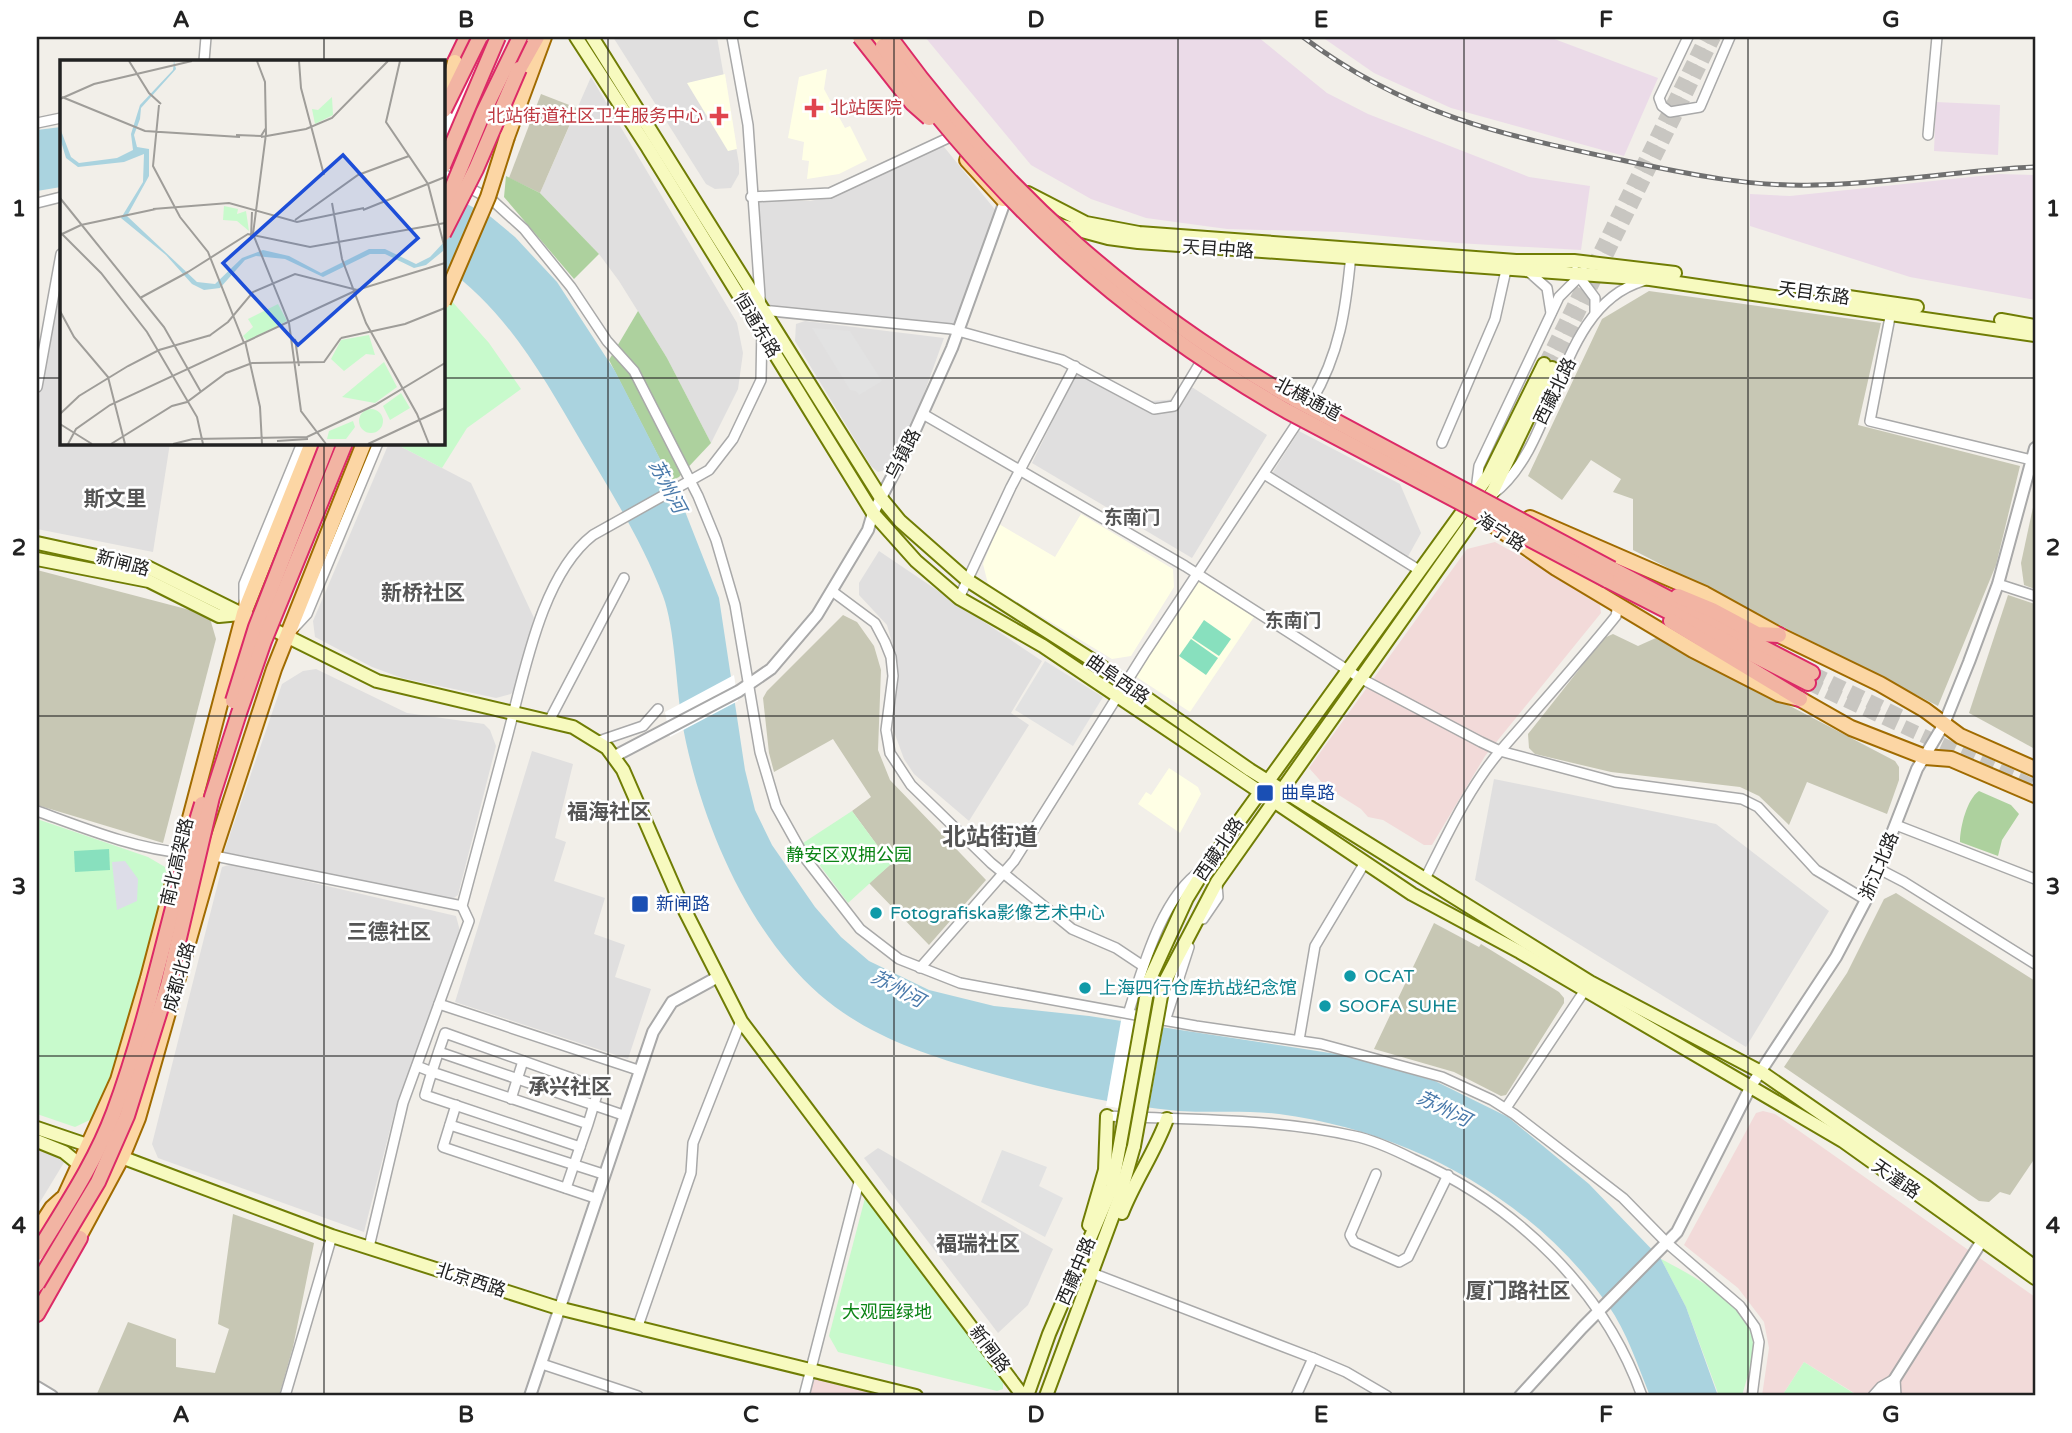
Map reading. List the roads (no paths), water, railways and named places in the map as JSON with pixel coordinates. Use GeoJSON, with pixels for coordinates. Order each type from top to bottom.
{"type":"FeatureCollection","features":[{"type":"Feature","properties":{"kind":"highway"},"geometry":{"type":"LineString","coordinates":[[455,62],[467,37]]}},
{"type":"Feature","properties":{"kind":"highway"},"geometry":{"type":"LineString","coordinates":[[444,110],[480,37]]}},
{"type":"Feature","properties":{"kind":"highway"},"geometry":{"type":"LineString","coordinates":[[444,164],[498,37]]}},
{"type":"Feature","properties":{"kind":"highway"},"geometry":{"type":"LineString","coordinates":[[444,209],[484,111],[520,37]]}},
{"type":"Feature","properties":{"kind":"highway"},"geometry":{"type":"LineString","coordinates":[[444,232],[535,37]]}},
{"type":"Feature","properties":{"kind":"highway"},"geometry":{"type":"LineString","coordinates":[[860,37],[912,103],[959,140]]}},
{"type":"Feature","properties":{"kind":"highway","name":"北横通道"},"geometry":{"type":"LineString","coordinates":[[874,37],[959,140],[1145,303],[1188,335],[1294,399],[1610,574],[1662,609],[1810,678],[1648,588],[1610,574]]}},
{"type":"Feature","properties":{"kind":"highway","name":"北横通道"},"geometry":{"type":"LineString","coordinates":[[890,37],[959,140]]}},
{"type":"Feature","properties":{"kind":"highway"},"geometry":{"type":"LineString","coordinates":[[898,37],[959,140]]}},
{"type":"Feature","properties":{"kind":"highway"},"geometry":{"type":"LineString","coordinates":[[444,242],[465,190]]}},
{"type":"Feature","properties":{"kind":"highway","name":"南北高架路"},"geometry":{"type":"LineString","coordinates":[[37,1251],[85,1174],[114,1112],[154,981],[195,824],[256,627],[328,444]]}},
{"type":"Feature","properties":{"kind":"highway","name":"南北高架路"},"geometry":{"type":"LineString","coordinates":[[37,1284],[98,1182],[127,1116],[169,985],[212,797],[239,713],[264,641],[345,444]]}},
{"type":"Feature","properties":{"kind":"highway"},"geometry":{"type":"LineString","coordinates":[[1648,588],[1688,598],[1757,634],[1779,635]]}},
{"type":"Feature","properties":{"kind":"highway"},"geometry":{"type":"LineString","coordinates":[[1662,609],[1673,624],[1800,699]]}},
{"type":"Feature","properties":{"kind":"highway"},"geometry":{"type":"LineString","coordinates":[[37,1240],[62,1199]]}},
{"type":"Feature","properties":{"kind":"highway"},"geometry":{"type":"LineString","coordinates":[[37,1314],[80,1238]]}},
{"type":"Feature","properties":{"kind":"main road"},"geometry":{"type":"LineString","coordinates":[[444,108],[460,37]]}},
{"type":"Feature","properties":{"kind":"main road"},"geometry":{"type":"LineString","coordinates":[[444,300],[488,197],[544,37]]}},
{"type":"Feature","properties":{"kind":"main road","name":"恒通东路"},"geometry":{"type":"LineString","coordinates":[[576,37],[594,61],[873,513],[916,561],[958,598]]}},
{"type":"Feature","properties":{"kind":"main road","name":"恒通东路"},"geometry":{"type":"LineString","coordinates":[[593,37],[761,310],[881,498],[900,521],[967,580]]}},
{"type":"Feature","properties":{"kind":"main road","name":"天目中路"},"geometry":{"type":"LineString","coordinates":[[898,37],[933,89],[1013,183],[1066,215],[1111,229],[1506,270],[1650,279]]}},
{"type":"Feature","properties":{"kind":"main road","name":"天目中路"},"geometry":{"type":"LineString","coordinates":[[959,140],[1004,201],[1065,228],[1123,241],[1593,264]]}},
{"type":"Feature","properties":{"kind":"main road","name":"海宁路"},"geometry":{"type":"LineString","coordinates":[[1013,183],[1163,309],[1311,402],[1534,521],[1705,594],[1779,635],[1880,684],[1960,736],[2035,769]]}},
{"type":"Feature","properties":{"kind":"main road","name":"海宁路"},"geometry":{"type":"LineString","coordinates":[[1004,201],[1122,306],[1200,363],[1299,421],[1470,512],[1706,656],[1779,694],[1800,699],[1851,727],[1925,757],[1951,759],[2035,795]]}},
{"type":"Feature","properties":{"kind":"main road","name":"天目东路"},"geometry":{"type":"LineString","coordinates":[[1593,264],[2035,326]]}},
{"type":"Feature","properties":{"kind":"main road","name":"天目东路"},"geometry":{"type":"LineString","coordinates":[[1650,279],[2035,335]]}},
{"type":"Feature","properties":{"kind":"main road","name":"西藏北路"},"geometry":{"type":"LineString","coordinates":[[1134,1146],[1163,985],[1217,882],[1360,678],[1482,494],[1548,366]]}},
{"type":"Feature","properties":{"kind":"main road","name":"成都北路"},"geometry":{"type":"LineString","coordinates":[[37,1251],[55,1222],[62,1199],[90,1146],[118,1080],[148,978],[243,614],[312,444]]}},
{"type":"Feature","properties":{"kind":"main road","name":"成都北路"},"geometry":{"type":"LineString","coordinates":[[37,1304],[80,1238],[122,1157],[138,1118],[212,855],[288,634],[363,444]]}},
{"type":"Feature","properties":{"kind":"main road","name":"西藏北路"},"geometry":{"type":"LineString","coordinates":[[1120,1144],[1149,981],[1187,898],[1206,867],[1419,570],[1470,512]]}},
{"type":"Feature","properties":{"kind":"main road","name":"新闸路"},"geometry":{"type":"LineString","coordinates":[[37,543],[147,567],[288,634],[377,681],[549,720],[573,727],[599,741],[615,756],[630,783],[680,901],[716,978],[741,1021],[1025,1396]]}},
{"type":"Feature","properties":{"kind":"main road","name":"新闸路"},"geometry":{"type":"LineString","coordinates":[[37,559],[149,581],[219,616],[243,614]]}},
{"type":"Feature","properties":{"kind":"main road","name":"曲阜西路"},"geometry":{"type":"LineString","coordinates":[[967,580],[1092,660],[1121,689],[1259,793]]}},
{"type":"Feature","properties":{"kind":"main road","name":"曲阜西路"},"geometry":{"type":"LineString","coordinates":[[958,598],[1121,689],[1268,781]]}},
{"type":"Feature","properties":{"kind":"main road"},"geometry":{"type":"LineString","coordinates":[[1268,781],[1425,879],[1587,986],[1751,1086]]}},
{"type":"Feature","properties":{"kind":"main road"},"geometry":{"type":"LineString","coordinates":[[1259,793],[1364,864],[1587,986],[1760,1072]]}},
{"type":"Feature","properties":{"kind":"main road","name":"天潼路"},"geometry":{"type":"LineString","coordinates":[[1760,1072],[1811,1105],[2035,1278]]}},
{"type":"Feature","properties":{"kind":"main road","name":"天潼路"},"geometry":{"type":"LineString","coordinates":[[1751,1086],[1843,1141],[2035,1268]]}},
{"type":"Feature","properties":{"kind":"main road"},"geometry":{"type":"LineString","coordinates":[[1070,1287],[1105,1170],[1107,1116]]}},
{"type":"Feature","properties":{"kind":"main road"},"geometry":{"type":"LineString","coordinates":[[1093,1269],[1108,1249],[1135,1180],[1154,1153],[1167,1119]]}},
{"type":"Feature","properties":{"kind":"main road","name":"北京西路"},"geometry":{"type":"LineString","coordinates":[[37,1128],[332,1236],[558,1308],[916,1396]]}},
{"type":"Feature","properties":{"kind":"main road"},"geometry":{"type":"LineString","coordinates":[[37,1141],[64,1152],[80,1165]]}},
{"type":"Feature","properties":{"kind":"main road","name":"西藏中路"},"geometry":{"type":"LineString","coordinates":[[1025,1396],[1112,1187],[1120,1144]]}},
{"type":"Feature","properties":{"kind":"main road","name":"西藏中路"},"geometry":{"type":"LineString","coordinates":[[1046,1396],[1093,1269],[1134,1146]]}},
{"type":"Feature","properties":{"kind":"main road"},"geometry":{"type":"LineString","coordinates":[[37,1231],[52,1208],[62,1199]]}},
{"type":"Feature","properties":{"kind":"main road"},"geometry":{"type":"LineString","coordinates":[[37,1325],[80,1238]]}},
{"type":"Feature","properties":{"kind":"street"},"geometry":{"type":"LineString","coordinates":[[204,60],[206,37]]}},
{"type":"Feature","properties":{"kind":"street"},"geometry":{"type":"LineString","coordinates":[[444,132],[487,37]]}},
{"type":"Feature","properties":{"kind":"street"},"geometry":{"type":"LineString","coordinates":[[369,1247],[408,1090],[469,921],[462,906],[530,653],[559,578],[579,548],[601,531],[687,485],[714,465],[736,433],[761,380],[761,310],[748,125],[732,37]]}},
{"type":"Feature","properties":{"kind":"street"},"geometry":{"type":"LineString","coordinates":[[1688,37],[1659,98],[1665,109],[1676,113],[1700,107],[1730,37]]}},
{"type":"Feature","properties":{"kind":"street"},"geometry":{"type":"LineString","coordinates":[[1928,135],[1937,37]]}},
{"type":"Feature","properties":{"kind":"street"},"geometry":{"type":"LineString","coordinates":[[37,123],[60,118]]}},
{"type":"Feature","properties":{"kind":"street"},"geometry":{"type":"LineString","coordinates":[[751,197],[830,193],[959,140]]}},
{"type":"Feature","properties":{"kind":"street"},"geometry":{"type":"LineString","coordinates":[[444,175],[465,190],[505,211],[559,271],[607,341],[634,371],[716,540],[730,584],[744,688],[761,762],[776,806],[792,839],[860,929],[891,954],[920,968],[981,988],[1129,1011],[1196,1026],[1299,1040],[1442,1077],[1506,1108],[1623,1198],[1667,1243],[1740,1306],[1755,1327],[1759,1356],[1752,1396]]}},
{"type":"Feature","properties":{"kind":"street","name":"乌镇路"},"geometry":{"type":"LineString","coordinates":[[615,756],[744,688],[792,648],[832,591],[868,530],[873,513],[923,414],[958,331],[1004,201],[1013,183]]}},
{"type":"Feature","properties":{"kind":"street"},"geometry":{"type":"LineString","coordinates":[[37,203],[60,197]]}},
{"type":"Feature","properties":{"kind":"street"},"geometry":{"type":"LineString","coordinates":[[920,968],[1003,874],[1057,795],[1121,689],[1311,402],[1324,380],[1340,339],[1351,253]]}},
{"type":"Feature","properties":{"kind":"street"},"geometry":{"type":"LineString","coordinates":[[37,387],[60,259]]}},
{"type":"Feature","properties":{"kind":"street"},"geometry":{"type":"LineString","coordinates":[[1567,261],[1590,289],[1596,302],[1594,315]]}},
{"type":"Feature","properties":{"kind":"street","name":"西藏北路"},"geometry":{"type":"LineString","coordinates":[[1593,264],[1566,287],[1551,315],[1479,466],[1482,494],[1513,479],[1594,315],[1617,291],[1650,279]]}},
{"type":"Feature","properties":{"kind":"street"},"geometry":{"type":"LineString","coordinates":[[1442,443],[1496,319],[1506,270]]}},
{"type":"Feature","properties":{"kind":"street"},"geometry":{"type":"LineString","coordinates":[[1529,272],[1547,288],[1551,315]]}},
{"type":"Feature","properties":{"kind":"street"},"geometry":{"type":"LineString","coordinates":[[1566,287],[1578,284],[1590,289]]}},
{"type":"Feature","properties":{"kind":"street"},"geometry":{"type":"LineString","coordinates":[[761,310],[958,331],[1049,356],[1075,366],[1154,410],[1174,406],[1200,363]]}},
{"type":"Feature","properties":{"kind":"street"},"geometry":{"type":"LineString","coordinates":[[1891,312],[1870,421],[2032,460]]}},
{"type":"Feature","properties":{"kind":"street"},"geometry":{"type":"LineString","coordinates":[[958,598],[1020,469],[1075,366]]}},
{"type":"Feature","properties":{"kind":"street"},"geometry":{"type":"LineString","coordinates":[[923,414],[1198,574],[1360,678],[1500,751],[1615,782],[1742,799],[1758,807],[1816,870],[1866,900]]}},
{"type":"Feature","properties":{"kind":"street","name":"成都北路"},"geometry":{"type":"LineString","coordinates":[[243,614],[244,584],[302,444]]}},
{"type":"Feature","properties":{"kind":"street","name":"成都北路"},"geometry":{"type":"LineString","coordinates":[[288,634],[307,614],[378,444]]}},
{"type":"Feature","properties":{"kind":"street","name":"浙江北路"},"geometry":{"type":"LineString","coordinates":[[1520,1396],[1679,1230],[1751,1086],[1826,976],[1866,900],[1917,769],[1944,724],[1998,584],[2035,448]]}},
{"type":"Feature","properties":{"kind":"street"},"geometry":{"type":"LineString","coordinates":[[1264,474],[1419,570]]}},
{"type":"Feature","properties":{"kind":"street"},"geometry":{"type":"LineString","coordinates":[[549,720],[624,578]]}},
{"type":"Feature","properties":{"kind":"street"},"geometry":{"type":"LineString","coordinates":[[1998,584],[2035,596]]}},
{"type":"Feature","properties":{"kind":"street"},"geometry":{"type":"LineString","coordinates":[[832,591],[874,623],[891,657],[893,676],[886,730],[890,753],[911,785],[1003,874],[1072,929],[1116,948],[1143,966]]}},
{"type":"Feature","properties":{"kind":"street"},"geometry":{"type":"LineString","coordinates":[[1425,879],[1456,818],[1500,751],[1577,665],[1616,616],[1618,604]]}},
{"type":"Feature","properties":{"kind":"street"},"geometry":{"type":"LineString","coordinates":[[599,741],[643,726],[658,709]]}},
{"type":"Feature","properties":{"kind":"street"},"geometry":{"type":"LineString","coordinates":[[37,811],[94,831],[179,852],[212,855],[462,906]]}},
{"type":"Feature","properties":{"kind":"street"},"geometry":{"type":"LineString","coordinates":[[1896,825],[2035,879]]}},
{"type":"Feature","properties":{"kind":"street"},"geometry":{"type":"LineString","coordinates":[[1299,1040],[1315,946],[1364,864]]}},
{"type":"Feature","properties":{"kind":"street"},"geometry":{"type":"LineString","coordinates":[[1129,1011],[1143,966],[1179,892],[1189,878],[1206,867]]}},
{"type":"Feature","properties":{"kind":"street"},"geometry":{"type":"LineString","coordinates":[[1879,869],[2035,964]]}},
{"type":"Feature","properties":{"kind":"street"},"geometry":{"type":"LineString","coordinates":[[1166,1018],[1188,949],[1218,897],[1217,882]]}},
{"type":"Feature","properties":{"kind":"street"},"geometry":{"type":"LineString","coordinates":[[530,1396],[638,1070],[662,1013],[681,995],[716,978]]}},
{"type":"Feature","properties":{"kind":"street"},"geometry":{"type":"LineString","coordinates":[[1506,1108],[1587,986]]}},
{"type":"Feature","properties":{"kind":"street"},"geometry":{"type":"LineString","coordinates":[[439,1004],[638,1070]]}},
{"type":"Feature","properties":{"kind":"street"},"geometry":{"type":"LineString","coordinates":[[638,1326],[691,1173],[693,1143],[741,1021]]}},
{"type":"Feature","properties":{"kind":"street"},"geometry":{"type":"LineString","coordinates":[[425,1095],[445,1033],[599,1088],[566,1188]]}},
{"type":"Feature","properties":{"kind":"street"},"geometry":{"type":"LineString","coordinates":[[439,1052],[623,1115]]}},
{"type":"Feature","properties":{"kind":"street"},"geometry":{"type":"LineString","coordinates":[[511,1098],[523,1061]]}},
{"type":"Feature","properties":{"kind":"street"},"geometry":{"type":"LineString","coordinates":[[417,1066],[588,1124]]}},
{"type":"Feature","properties":{"kind":"street"},"geometry":{"type":"LineString","coordinates":[[408,1090],[580,1147]]}},
{"type":"Feature","properties":{"kind":"street"},"geometry":{"type":"LineString","coordinates":[[456,1105],[443,1147],[595,1198]]}},
{"type":"Feature","properties":{"kind":"street"},"geometry":{"type":"LineString","coordinates":[[1107,1116],[1233,1119],[1357,1136],[1448,1175],[1523,1229],[1567,1270],[1601,1309],[1642,1396]]}},
{"type":"Feature","properties":{"kind":"street"},"geometry":{"type":"LineString","coordinates":[[450,1125],[603,1174]]}},
{"type":"Feature","properties":{"kind":"street"},"geometry":{"type":"LineString","coordinates":[[1376,1174],[1350,1235],[1354,1242],[1399,1262],[1408,1257],[1448,1175]]}},
{"type":"Feature","properties":{"kind":"street"},"geometry":{"type":"LineString","coordinates":[[804,1396],[860,1178]]}},
{"type":"Feature","properties":{"kind":"street"},"geometry":{"type":"LineString","coordinates":[[285,1396],[332,1236]]}},
{"type":"Feature","properties":{"kind":"street"},"geometry":{"type":"LineString","coordinates":[[1884,1396],[1985,1237]]}},
{"type":"Feature","properties":{"kind":"street"},"geometry":{"type":"LineString","coordinates":[[1093,1269],[1312,1358],[1387,1396]]}},
{"type":"Feature","properties":{"kind":"street"},"geometry":{"type":"LineString","coordinates":[[1296,1396],[1312,1358]]}},
{"type":"Feature","properties":{"kind":"street"},"geometry":{"type":"LineString","coordinates":[[542,1364],[638,1396]]}},
{"type":"Feature","properties":{"kind":"street"},"geometry":{"type":"LineString","coordinates":[[1873,1396],[1881,1387],[1895,1379]]}},
{"type":"Feature","properties":{"kind":"street"},"geometry":{"type":"LineString","coordinates":[[1895,1379],[1896,1396]]}},
{"type":"Feature","properties":{"kind":"street"},"geometry":{"type":"LineString","coordinates":[[37,1387],[52,1396]]}},
{"type":"Feature","properties":{"kind":"water"},"geometry":{"type":"Polygon","coordinates":[[[60,127],[60,187],[37,191],[37,130],[60,127]]]}},
{"type":"Feature","properties":{"kind":"water","name":"苏州河"},"geometry":{"type":"Polygon","coordinates":[[[444,192],[491,217],[515,237],[557,282],[615,371],[679,496],[719,598],[745,770],[755,810],[772,845],[815,907],[841,937],[869,961],[929,990],[994,1006],[1089,1016],[1343,1055],[1435,1081],[1508,1117],[1589,1184],[1661,1259],[1686,1307],[1718,1396],[1650,1396],[1632,1349],[1615,1315],[1577,1266],[1542,1232],[1504,1202],[1463,1175],[1419,1153],[1374,1136],[1279,1114],[1191,1112],[1129,1105],[1006,1078],[938,1058],[896,1042],[856,1021],[819,994],[769,938],[748,905],[714,833],[700,796],[682,722],[667,609],[636,537],[522,346],[505,324],[466,284],[444,267],[444,192]]]}},
{"type":"Feature","properties":{"kind":"tunnel"},"geometry":{"type":"LineString","coordinates":[[1544,364],[1705,37]]}},
{"type":"Feature","properties":{"kind":"tunnel"},"geometry":{"type":"LineString","coordinates":[[1552,368],[1715,37]]}},
{"type":"Feature","properties":{"kind":"tunnel"},"geometry":{"type":"LineString","coordinates":[[1812,673],[1904,718]]}},
{"type":"Feature","properties":{"kind":"tunnel"},"geometry":{"type":"LineString","coordinates":[[1808,683],[2035,787]]}},
{"type":"Feature","properties":{"kind":"railway"},"geometry":{"type":"LineString","coordinates":[[1303,37],[1341,64],[1380,86],[1457,118],[1538,142],[1696,175],[1766,184],[1814,185],[2035,167]]}},
{"type":"Feature","properties":{"kind":"place","name":"北站医院"},"geometry":{"type":"Point","coordinates":[814,108]}},
{"type":"Feature","properties":{"kind":"place","name":"北站街道社区卫生服务中心"},"geometry":{"type":"Point","coordinates":[719,116]}},
{"type":"Feature","properties":{"kind":"place","name":"曲阜路"},"geometry":{"type":"Point","coordinates":[1265,793]}},
{"type":"Feature","properties":{"kind":"place","name":"新闸路"},"geometry":{"type":"Point","coordinates":[640,904]}},
{"type":"Feature","properties":{"kind":"place","name":"Fotografiska影像艺术中心"},"geometry":{"type":"Point","coordinates":[876,913]}},
{"type":"Feature","properties":{"kind":"place","name":"OCAT"},"geometry":{"type":"Point","coordinates":[1350,976]}},
{"type":"Feature","properties":{"kind":"place","name":"上海四行仓库抗战纪念馆"},"geometry":{"type":"Point","coordinates":[1085,988]}},
{"type":"Feature","properties":{"kind":"place","name":"SOOFA SUHE"},"geometry":{"type":"Point","coordinates":[1325,1006]}},
{"type":"Feature","properties":{"kind":"district","name":"斯文里"},"geometry":{"type":"Point","coordinates":[115,499]}},
{"type":"Feature","properties":{"kind":"district","name":"东南门"},"geometry":{"type":"Point","coordinates":[1132,517]}},
{"type":"Feature","properties":{"kind":"district","name":"新桥社区"},"geometry":{"type":"Point","coordinates":[423,593]}},
{"type":"Feature","properties":{"kind":"district","name":"东南门"},"geometry":{"type":"Point","coordinates":[1293,620]}},
{"type":"Feature","properties":{"kind":"district","name":"福海社区"},"geometry":{"type":"Point","coordinates":[609,812]}},
{"type":"Feature","properties":{"kind":"district","name":"北站街道"},"geometry":{"type":"Point","coordinates":[990,837]}},
{"type":"Feature","properties":{"kind":"district","name":"三德社区"},"geometry":{"type":"Point","coordinates":[389,932]}},
{"type":"Feature","properties":{"kind":"district","name":"承兴社区"},"geometry":{"type":"Point","coordinates":[570,1087]}},
{"type":"Feature","properties":{"kind":"district","name":"福瑞社区"},"geometry":{"type":"Point","coordinates":[978,1244]}},
{"type":"Feature","properties":{"kind":"district","name":"厦门路社区"},"geometry":{"type":"Point","coordinates":[1518,1291]}},
{"type":"Feature","properties":{"kind":"park label","name":"静安区双拥公园"},"geometry":{"type":"Point","coordinates":[849,855]}},
{"type":"Feature","properties":{"kind":"park label","name":"大观园绿地"},"geometry":{"type":"Point","coordinates":[887,1312]}}]}
